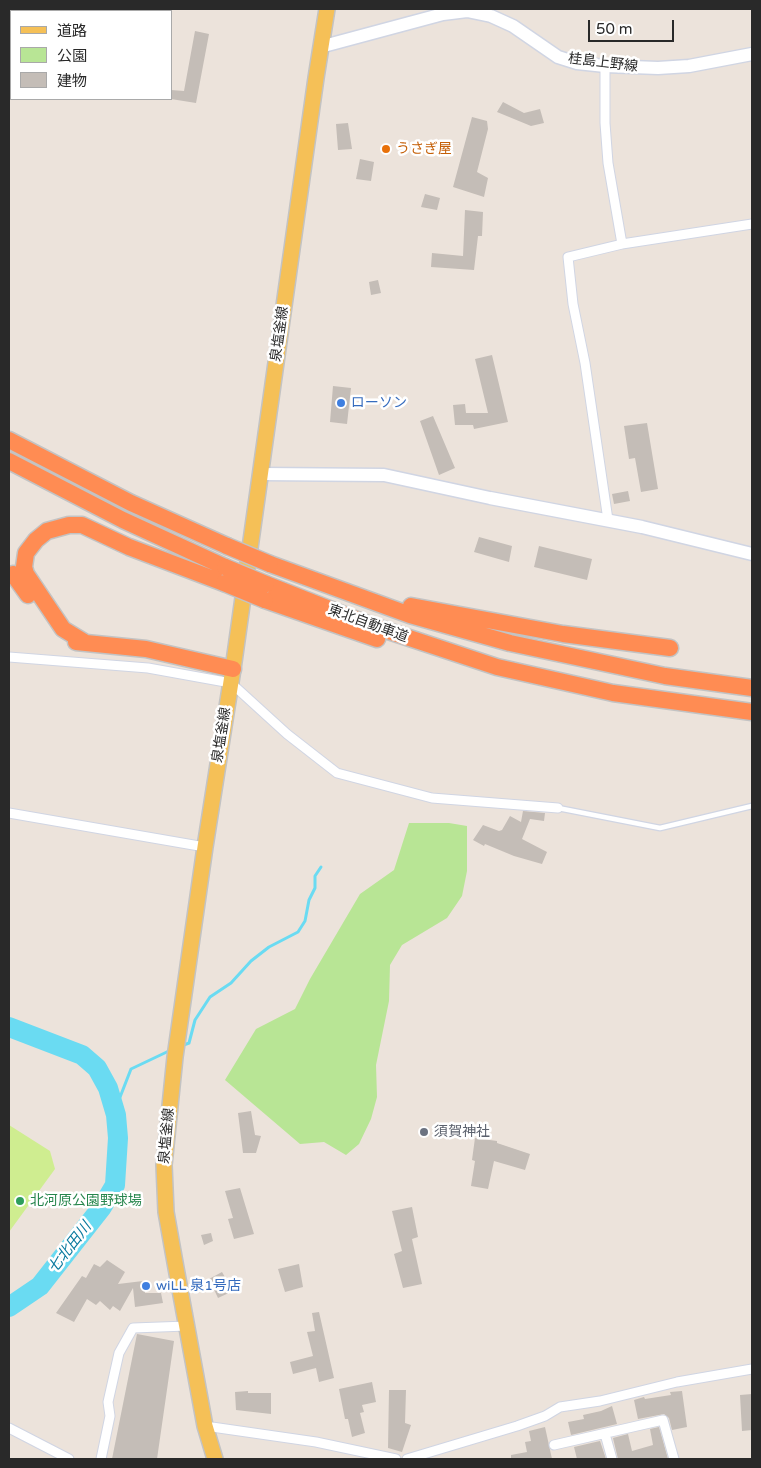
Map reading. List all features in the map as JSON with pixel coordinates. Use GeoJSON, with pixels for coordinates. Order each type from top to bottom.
{"type":"FeatureCollection","features":[{"type":"Feature","properties":{"kind":"highway","name":"東北自動車道"},"geometry":{"type":"LineString","coordinates":[[9,440],[139,507],[227,546],[322,584],[410,615],[519,645],[665,676],[752,688]]}},
{"type":"Feature","properties":{"kind":"highway","name":"東北自動車道"},"geometry":{"type":"LineString","coordinates":[[9,461],[225,575],[266,592],[442,650],[561,683],[667,701],[752,712]]}},
{"type":"Feature","properties":{"kind":"highway"},"geometry":{"type":"LineString","coordinates":[[225,575],[129,547],[82,525],[56,528],[41,535],[26,553],[24,567],[16,571],[63,630],[86,643],[146,649],[232,676]]}},
{"type":"Feature","properties":{"kind":"highway"},"geometry":{"type":"LineString","coordinates":[[322,584],[412,606],[563,634],[670,648]]}},
{"type":"Feature","properties":{"kind":"main road","name":"泉塩釜線"},"geometry":{"type":"LineString","coordinates":[[214,1459],[206,1426],[166,1212],[164,1165],[175,1057],[204,847],[232,676],[320,47],[328,9]]}},
{"type":"Feature","properties":{"kind":"street","name":"桂島上野線"},"geometry":{"type":"LineString","coordinates":[[320,47],[443,14],[467,11],[491,16],[513,26],[558,57],[576,63],[640,69],[689,66],[752,54]]}},
{"type":"Feature","properties":{"kind":"street"},"geometry":{"type":"LineString","coordinates":[[604,66],[608,163],[622,244]]}},
{"type":"Feature","properties":{"kind":"street"},"geometry":{"type":"LineString","coordinates":[[608,520],[585,363],[573,304],[568,257],[622,244],[752,224]]}},
{"type":"Feature","properties":{"kind":"street"},"geometry":{"type":"LineString","coordinates":[[261,474],[384,475],[490,498],[608,520],[752,554]]}},
{"type":"Feature","properties":{"kind":"street"},"geometry":{"type":"LineString","coordinates":[[9,657],[232,676],[287,734],[337,773],[432,798],[558,808]]}},
{"type":"Feature","properties":{"kind":"street"},"geometry":{"type":"LineString","coordinates":[[9,814],[204,847]]}},
{"type":"Feature","properties":{"kind":"street"},"geometry":{"type":"LineString","coordinates":[[101,1459],[110,1416],[108,1402],[113,1377],[119,1353],[133,1328],[187,1326]]}},
{"type":"Feature","properties":{"kind":"street"},"geometry":{"type":"LineString","coordinates":[[407,1459],[517,1426],[545,1416],[560,1407],[600,1401],[677,1382],[752,1369]]}},
{"type":"Feature","properties":{"kind":"street"},"geometry":{"type":"LineString","coordinates":[[554,1445],[663,1420],[674,1459]]}},
{"type":"Feature","properties":{"kind":"street"},"geometry":{"type":"LineString","coordinates":[[206,1426],[316,1442],[396,1459]]}},
{"type":"Feature","properties":{"kind":"street"},"geometry":{"type":"LineString","coordinates":[[9,1428],[69,1459]]}},
{"type":"Feature","properties":{"kind":"street"},"geometry":{"type":"LineString","coordinates":[[606,1434],[612,1459]]}},
{"type":"Feature","properties":{"kind":"lane"},"geometry":{"type":"LineString","coordinates":[[558,808],[660,828],[752,806]]}},
{"type":"Feature","properties":{"kind":"green space"},"geometry":{"type":"Polygon","coordinates":[[[409,823],[449,823],[467,826],[467,871],[462,896],[447,918],[402,945],[390,965],[389,1001],[376,1065],[377,1097],[371,1119],[359,1144],[346,1155],[324,1142],[300,1144],[225,1080],[256,1029],[295,1009],[310,979],[360,894],[394,870],[409,823]]]}},
{"type":"Feature","properties":{"kind":"green space","name":"北河原公園野球場"},"geometry":{"type":"Polygon","coordinates":[[[9,1125],[50,1151],[55,1169],[9,1232],[9,1125]]]}},
{"type":"Feature","properties":{"kind":"building"},"geometry":{"type":"Polygon","coordinates":[[[195,31],[209,34],[196,103],[172,99],[172,90],[184,91],[195,31]]]}},
{"type":"Feature","properties":{"kind":"building"},"geometry":{"type":"Polygon","coordinates":[[[503,102],[524,113],[540,109],[544,123],[531,126],[497,112],[503,102]]]}},
{"type":"Feature","properties":{"kind":"building"},"geometry":{"type":"Polygon","coordinates":[[[472,117],[487,121],[488,129],[477,172],[488,178],[484,197],[453,187],[472,117]]]}},
{"type":"Feature","properties":{"kind":"building"},"geometry":{"type":"Polygon","coordinates":[[[348,123],[352,149],[338,150],[336,124],[348,123]]]}},
{"type":"Feature","properties":{"kind":"building"},"geometry":{"type":"Polygon","coordinates":[[[360,159],[374,162],[371,181],[356,179],[360,159]]]}},
{"type":"Feature","properties":{"kind":"building"},"geometry":{"type":"Polygon","coordinates":[[[425,194],[440,198],[437,210],[421,207],[425,194]]]}},
{"type":"Feature","properties":{"kind":"building"},"geometry":{"type":"Polygon","coordinates":[[[465,210],[483,212],[482,236],[478,236],[474,270],[431,267],[432,253],[463,256],[465,210]]]}},
{"type":"Feature","properties":{"kind":"building"},"geometry":{"type":"Polygon","coordinates":[[[378,280],[381,293],[371,295],[369,282],[378,280]]]}},
{"type":"Feature","properties":{"kind":"building"},"geometry":{"type":"Polygon","coordinates":[[[492,355],[508,422],[474,429],[473,425],[455,425],[453,405],[465,404],[466,413],[488,413],[475,359],[492,355]]]}},
{"type":"Feature","properties":{"kind":"building"},"geometry":{"type":"Polygon","coordinates":[[[333,386],[351,388],[347,424],[330,422],[333,386]]]}},
{"type":"Feature","properties":{"kind":"building"},"geometry":{"type":"Polygon","coordinates":[[[433,416],[455,468],[439,475],[420,421],[433,416]]]}},
{"type":"Feature","properties":{"kind":"building"},"geometry":{"type":"Polygon","coordinates":[[[647,423],[658,489],[641,492],[635,458],[629,459],[624,426],[647,423]]]}},
{"type":"Feature","properties":{"kind":"building"},"geometry":{"type":"Polygon","coordinates":[[[628,491],[630,501],[614,504],[612,494],[628,491]]]}},
{"type":"Feature","properties":{"kind":"building"},"geometry":{"type":"Polygon","coordinates":[[[479,537],[512,546],[509,562],[474,552],[479,537]]]}},
{"type":"Feature","properties":{"kind":"building"},"geometry":{"type":"Polygon","coordinates":[[[539,546],[592,559],[587,580],[534,567],[539,546]]]}},
{"type":"Feature","properties":{"kind":"building"},"geometry":{"type":"Polygon","coordinates":[[[523,811],[545,813],[544,821],[530,819],[522,839],[547,852],[542,864],[514,856],[485,844],[484,846],[473,840],[483,825],[499,831],[502,830],[510,816],[521,822],[523,811]]]}},
{"type":"Feature","properties":{"kind":"building"},"geometry":{"type":"Polygon","coordinates":[[[251,1111],[255,1135],[261,1136],[256,1153],[243,1153],[238,1113],[251,1111]]]}},
{"type":"Feature","properties":{"kind":"building"},"geometry":{"type":"Polygon","coordinates":[[[475,1138],[497,1141],[497,1143],[530,1154],[525,1170],[494,1161],[488,1189],[471,1186],[475,1161],[472,1160],[475,1138]]]}},
{"type":"Feature","properties":{"kind":"building"},"geometry":{"type":"Polygon","coordinates":[[[240,1188],[254,1234],[234,1239],[228,1219],[233,1218],[225,1191],[240,1188]]]}},
{"type":"Feature","properties":{"kind":"building"},"geometry":{"type":"Polygon","coordinates":[[[412,1207],[418,1237],[412,1239],[422,1284],[403,1288],[394,1254],[402,1251],[392,1211],[412,1207]]]}},
{"type":"Feature","properties":{"kind":"building"},"geometry":{"type":"Polygon","coordinates":[[[211,1233],[213,1241],[204,1245],[201,1235],[211,1233]]]}},
{"type":"Feature","properties":{"kind":"building"},"geometry":{"type":"Polygon","coordinates":[[[107,1260],[125,1272],[118,1284],[143,1281],[145,1293],[161,1293],[163,1303],[135,1307],[133,1288],[120,1311],[113,1306],[110,1310],[100,1301],[96,1305],[87,1299],[74,1322],[56,1313],[82,1276],[86,1278],[94,1264],[100,1267],[107,1260]]]}},
{"type":"Feature","properties":{"kind":"building"},"geometry":{"type":"Polygon","coordinates":[[[299,1264],[303,1287],[285,1292],[278,1269],[299,1264]]]}},
{"type":"Feature","properties":{"kind":"building"},"geometry":{"type":"Polygon","coordinates":[[[222,1272],[233,1291],[218,1298],[209,1279],[222,1272]]]}},
{"type":"Feature","properties":{"kind":"building"},"geometry":{"type":"Polygon","coordinates":[[[319,1312],[334,1378],[319,1382],[316,1368],[293,1374],[290,1362],[313,1356],[307,1332],[315,1331],[312,1313],[319,1312]]]}},
{"type":"Feature","properties":{"kind":"building"},"geometry":{"type":"Polygon","coordinates":[[[137,1334],[174,1341],[157,1459],[112,1459],[137,1334]]]}},
{"type":"Feature","properties":{"kind":"building"},"geometry":{"type":"Polygon","coordinates":[[[372,1382],[376,1402],[362,1405],[364,1412],[360,1413],[365,1433],[352,1437],[348,1419],[345,1419],[339,1389],[372,1382]]]}},
{"type":"Feature","properties":{"kind":"building"},"geometry":{"type":"Polygon","coordinates":[[[389,1390],[406,1390],[405,1423],[411,1425],[402,1452],[388,1448],[389,1390]]]}},
{"type":"Feature","properties":{"kind":"building"},"geometry":{"type":"Polygon","coordinates":[[[248,1391],[248,1393],[271,1393],[271,1414],[236,1410],[235,1392],[248,1391]]]}},
{"type":"Feature","properties":{"kind":"building"},"geometry":{"type":"Polygon","coordinates":[[[682,1391],[687,1427],[672,1430],[669,1418],[664,1414],[638,1419],[634,1400],[644,1397],[645,1399],[671,1395],[670,1392],[682,1391]]]}},
{"type":"Feature","properties":{"kind":"building"},"geometry":{"type":"Polygon","coordinates":[[[752,1394],[752,1430],[742,1431],[740,1395],[752,1394]]]}},
{"type":"Feature","properties":{"kind":"building"},"geometry":{"type":"Polygon","coordinates":[[[612,1406],[617,1424],[571,1435],[568,1422],[584,1419],[583,1415],[601,1411],[612,1406]]]}},
{"type":"Feature","properties":{"kind":"building"},"geometry":{"type":"Polygon","coordinates":[[[545,1427],[552,1459],[511,1459],[511,1455],[527,1452],[525,1442],[531,1441],[529,1431],[545,1427]]]}},
{"type":"Feature","properties":{"kind":"building"},"geometry":{"type":"Polygon","coordinates":[[[659,1427],[668,1459],[618,1459],[613,1438],[628,1434],[632,1451],[653,1445],[650,1429],[659,1427]]]}},
{"type":"Feature","properties":{"kind":"building"},"geometry":{"type":"Polygon","coordinates":[[[600,1441],[606,1459],[577,1459],[574,1447],[600,1441]]]}},
{"type":"Feature","properties":{"kind":"waterway"},"geometry":{"type":"LineString","coordinates":[[181,1046],[189,1043],[195,1020],[210,997],[231,983],[251,961],[269,947],[298,932],[305,921],[309,900],[315,888],[315,876],[321,867]]}},
{"type":"Feature","properties":{"kind":"waterway","name":"七北田川"},"geometry":{"type":"LineString","coordinates":[[9,1027],[82,1055],[97,1068],[108,1088],[116,1115],[118,1138],[115,1185],[102,1207],[40,1286],[9,1307]]}},
{"type":"Feature","properties":{"kind":"waterway"},"geometry":{"type":"LineString","coordinates":[[115,1110],[131,1069],[171,1050]]}},
{"type":"Feature","properties":{"kind":"place","name":"うさぎ屋"},"geometry":{"type":"Point","coordinates":[386,149]}},
{"type":"Feature","properties":{"kind":"place","name":"ローソン"},"geometry":{"type":"Point","coordinates":[341,403]}},
{"type":"Feature","properties":{"kind":"place","name":"須賀神社"},"geometry":{"type":"Point","coordinates":[424,1132]}},
{"type":"Feature","properties":{"kind":"place","name":"北河原公園野球場"},"geometry":{"type":"Point","coordinates":[20,1201]}},
{"type":"Feature","properties":{"kind":"place","name":"wiLL 泉1号店"},"geometry":{"type":"Point","coordinates":[146,1286]}}]}
